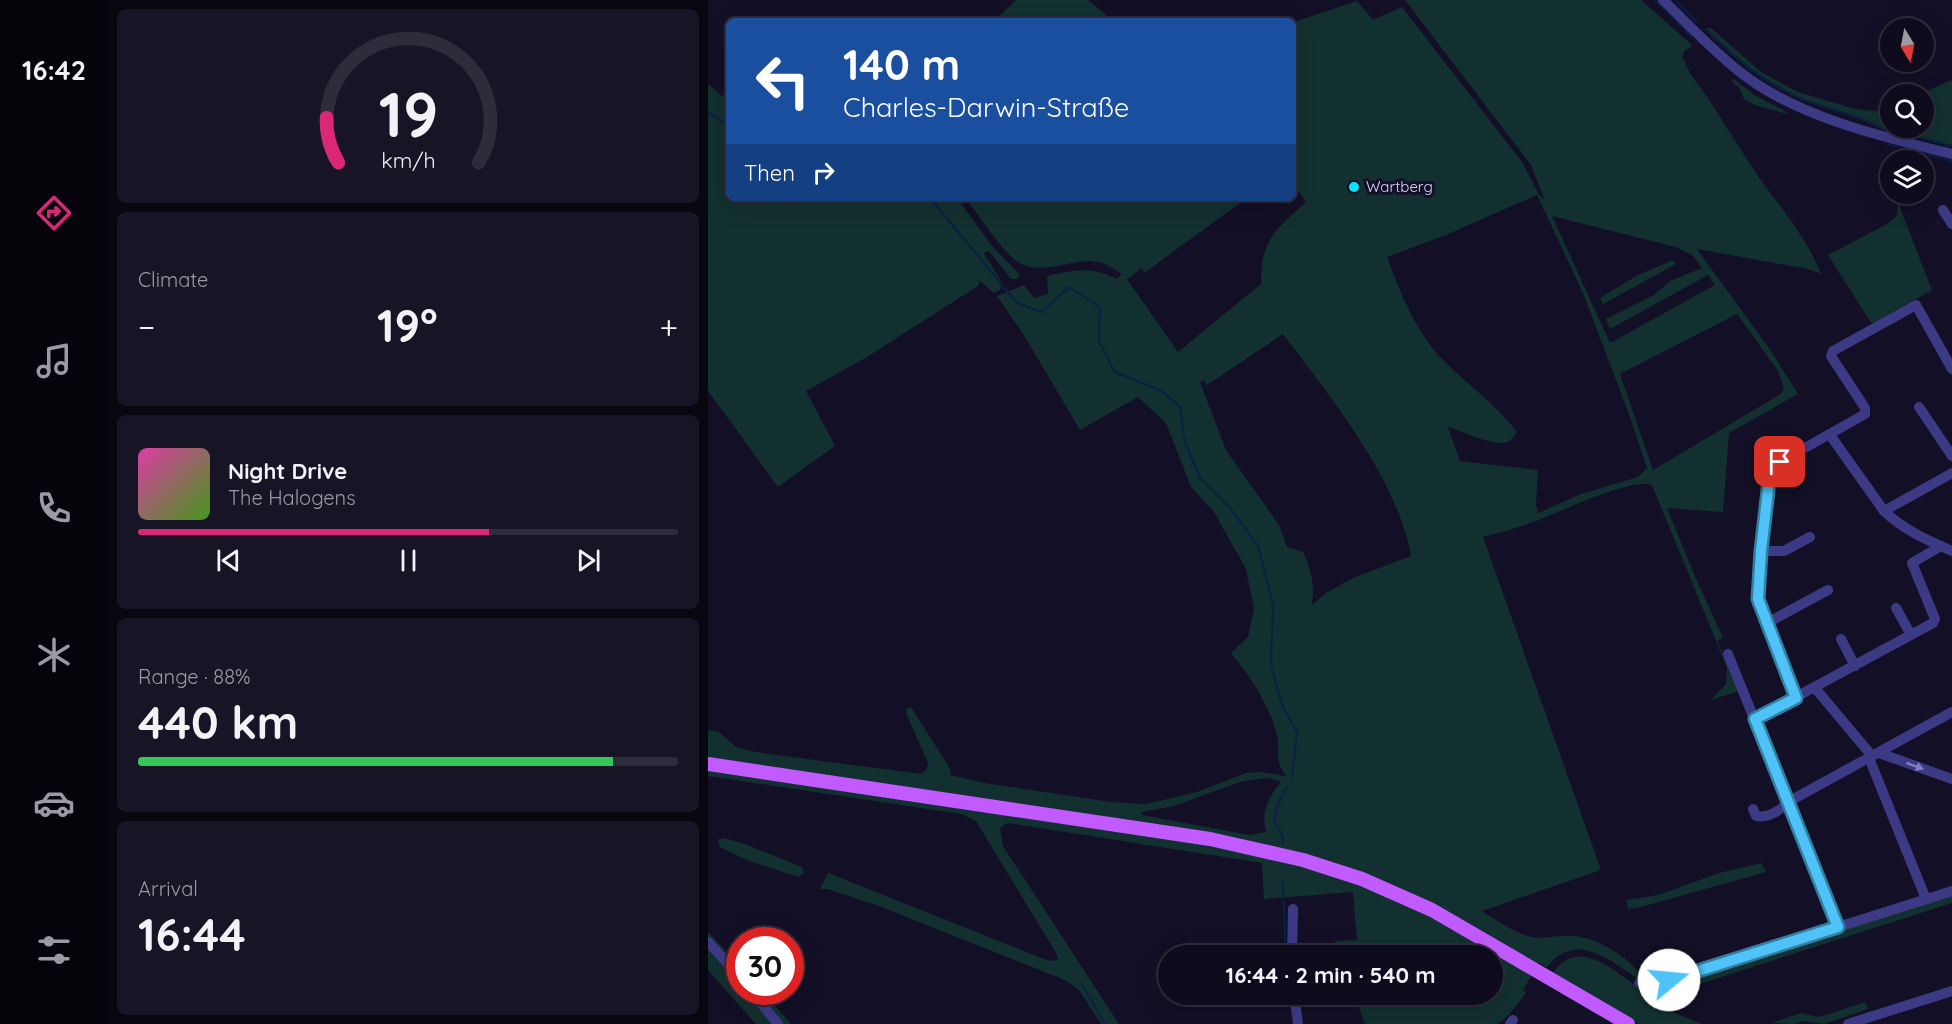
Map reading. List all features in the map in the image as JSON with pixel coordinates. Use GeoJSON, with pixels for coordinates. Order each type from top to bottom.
{"type":"FeatureCollection","features":[{"type":"Feature","properties":{"kind":"main road"},"geometry":{"type":"LineString","coordinates":[[708,764],[1210,839],[1303,860],[1362,879],[1432,910],[1628,1024]]}},
{"type":"Feature","properties":{"kind":"street"},"geometry":{"type":"LineString","coordinates":[[1663,0],[1740,72],[1781,99],[1888,137],[1952,154]]}},
{"type":"Feature","properties":{"kind":"street"},"geometry":{"type":"LineString","coordinates":[[1943,210],[1952,224]]}},
{"type":"Feature","properties":{"kind":"street"},"geometry":{"type":"LineString","coordinates":[[1796,698],[1758,594],[1770,473],[1780,462],[1865,414],[1865,408],[1831,353],[1897,315],[1916,305],[1952,369]]}},
{"type":"Feature","properties":{"kind":"street"},"geometry":{"type":"LineString","coordinates":[[1919,407],[1952,456]]}},
{"type":"Feature","properties":{"kind":"street"},"geometry":{"type":"LineString","coordinates":[[1830,435],[1884,511],[1919,536],[1952,551]]}},
{"type":"Feature","properties":{"kind":"street"},"geometry":{"type":"LineString","coordinates":[[1884,511],[1952,473]]}},
{"type":"Feature","properties":{"kind":"street"},"geometry":{"type":"LineString","coordinates":[[1761,551],[1784,551],[1810,537]]}},
{"type":"Feature","properties":{"kind":"street"},"geometry":{"type":"LineString","coordinates":[[1755,719],[1936,620],[1912,563],[1941,546]]}},
{"type":"Feature","properties":{"kind":"street"},"geometry":{"type":"LineString","coordinates":[[1767,623],[1828,590]]}},
{"type":"Feature","properties":{"kind":"street"},"geometry":{"type":"LineString","coordinates":[[1896,608],[1911,635]]}},
{"type":"Feature","properties":{"kind":"street"},"geometry":{"type":"LineString","coordinates":[[1841,639],[1855,666]]}},
{"type":"Feature","properties":{"kind":"street"},"geometry":{"type":"LineString","coordinates":[[1728,654],[1838,927]]}},
{"type":"Feature","properties":{"kind":"street"},"geometry":{"type":"LineString","coordinates":[[1815,688],[1873,756],[1926,899]]}},
{"type":"Feature","properties":{"kind":"street"},"geometry":{"type":"LineString","coordinates":[[1753,809],[1756,816],[1761,817],[1783,809],[1788,802],[1952,712]]}},
{"type":"Feature","properties":{"kind":"street"},"geometry":{"type":"LineString","coordinates":[[1873,756],[1952,779]]}},
{"type":"Feature","properties":{"kind":"street"},"geometry":{"type":"LineString","coordinates":[[1639,983],[1648,987],[1952,891]]}},
{"type":"Feature","properties":{"kind":"street"},"geometry":{"type":"LineString","coordinates":[[1292,945],[1293,909]]}},
{"type":"Feature","properties":{"kind":"street"},"geometry":{"type":"LineString","coordinates":[[708,942],[726,962]]}},
{"type":"Feature","properties":{"kind":"street"},"geometry":{"type":"LineString","coordinates":[[1848,1024],[1952,991]]}},
{"type":"Feature","properties":{"kind":"street"},"geometry":{"type":"LineString","coordinates":[[763,1005],[778,1024]]}},
{"type":"Feature","properties":{"kind":"street"},"geometry":{"type":"LineString","coordinates":[[1295,1005],[1298,1024]]}},
{"type":"Feature","properties":{"kind":"green space"},"geometry":{"type":"Polygon","coordinates":[[[1016,0],[1088,0],[1109,18],[997,18],[1016,0]]]}},
{"type":"Feature","properties":{"kind":"green space"},"geometry":{"type":"Polygon","coordinates":[[[1405,0],[1641,0],[1692,45],[1685,50],[1682,56],[1690,73],[1756,173],[1800,234],[1821,274],[1808,269],[1697,249],[1771,351],[1798,394],[1729,433],[1723,512],[1667,508],[1723,638],[1717,641],[1739,691],[1711,700],[1726,684],[1727,668],[1652,485],[1642,484],[1614,490],[1534,522],[1483,537],[1601,870],[1482,911],[1512,930],[1532,937],[1574,936],[1595,941],[1626,959],[1641,975],[1645,984],[1596,953],[1571,950],[1559,956],[1547,967],[1539,963],[1523,990],[1526,993],[1509,1015],[1498,1024],[1365,1024],[1358,1005],[1503,1005],[1503,945],[1337,945],[1335,941],[1357,940],[1353,892],[1264,899],[1262,863],[1008,823],[1000,828],[1003,846],[1119,1024],[1101,1024],[1079,990],[1065,980],[876,905],[828,889],[820,889],[828,873],[1047,960],[1056,961],[1058,958],[1056,953],[976,821],[961,814],[708,776],[708,730],[719,732],[736,747],[755,752],[921,774],[926,770],[928,763],[906,713],[906,709],[911,707],[949,767],[950,775],[985,783],[1111,802],[1146,804],[1197,792],[1246,773],[1260,772],[1286,776],[1278,760],[1277,735],[1270,713],[1252,681],[1231,653],[1248,637],[1254,609],[1246,569],[1214,512],[1191,487],[1166,423],[1138,397],[1080,430],[1025,337],[997,296],[1024,285],[1034,298],[1048,294],[1047,276],[1066,272],[1082,270],[1098,272],[1117,279],[1122,274],[1105,264],[1091,261],[1046,268],[1025,266],[1002,247],[967,201],[1243,201],[1144,273],[1142,268],[1127,279],[1178,352],[1261,284],[1261,269],[1267,246],[1278,228],[1306,202],[1296,188],[1296,22],[1357,1],[1373,20],[1402,7],[1522,162],[1538,193],[1545,201],[1531,165],[1405,0]],[[1537,195],[1446,235],[1387,257],[1404,299],[1426,339],[1445,362],[1491,404],[1517,432],[1508,442],[1502,443],[1486,441],[1448,427],[1460,461],[1538,470],[1536,505],[1538,513],[1581,494],[1638,477],[1647,468],[1583,293],[1537,195]],[[1552,216],[1610,343],[1715,285],[1708,275],[1610,329],[1606,319],[1654,295],[1670,281],[1702,268],[1693,256],[1676,247],[1552,216]],[[1737,314],[1620,374],[1653,470],[1781,394],[1784,389],[1778,371],[1737,314]],[[1283,334],[1207,385],[1204,380],[1200,382],[1226,450],[1279,525],[1287,547],[1303,552],[1312,577],[1312,605],[1326,593],[1353,578],[1411,556],[1404,527],[1377,469],[1341,411],[1283,334]],[[1268,778],[1243,781],[1174,806],[1142,812],[1142,815],[1249,835],[1266,832],[1265,811],[1272,794],[1281,782],[1268,778]]]}},
{"type":"Feature","properties":{"kind":"green space"},"geometry":{"type":"Polygon","coordinates":[[[1706,28],[1711,28],[1761,72],[1798,92],[1855,109],[1880,109],[1880,127],[1862,118],[1788,92],[1751,68],[1706,28]]]}},
{"type":"Feature","properties":{"kind":"green space"},"geometry":{"type":"Polygon","coordinates":[[[1734,79],[1753,94],[1788,113],[1755,105],[1744,99],[1739,87],[1731,81],[1734,79]]]}},
{"type":"Feature","properties":{"kind":"green space"},"geometry":{"type":"Polygon","coordinates":[[[1952,80],[1952,145],[1924,138],[1934,138],[1934,88],[1952,80]]]}},
{"type":"Feature","properties":{"kind":"green space"},"geometry":{"type":"Polygon","coordinates":[[[708,84],[726,99],[726,201],[959,201],[992,246],[1020,275],[1017,279],[1011,279],[989,251],[984,253],[1002,283],[1000,290],[994,293],[980,281],[978,286],[867,357],[806,391],[835,446],[778,487],[708,391],[708,84]]]}},
{"type":"Feature","properties":{"kind":"green space"},"geometry":{"type":"Polygon","coordinates":[[[1898,204],[1932,290],[1872,324],[1828,255],[1889,223],[1897,216],[1898,204]]]}},
{"type":"Feature","properties":{"kind":"green space"},"geometry":{"type":"Polygon","coordinates":[[[1673,260],[1676,264],[1603,304],[1600,298],[1638,275],[1673,260]]]}},
{"type":"Feature","properties":{"kind":"green space"},"geometry":{"type":"Polygon","coordinates":[[[724,838],[802,867],[804,873],[799,877],[749,861],[720,847],[718,840],[724,838]]]}},
{"type":"Feature","properties":{"kind":"green space"},"geometry":{"type":"Polygon","coordinates":[[[1762,863],[1766,872],[1628,909],[1626,900],[1658,895],[1719,873],[1762,863]]]}},
{"type":"Feature","properties":{"kind":"green space"},"geometry":{"type":"Polygon","coordinates":[[[1952,895],[1952,903],[1659,997],[1665,1009],[1702,1024],[1639,1024],[1553,973],[1573,957],[1583,957],[1605,965],[1637,986],[1952,895]]]}},
{"type":"Feature","properties":{"kind":"green space"},"geometry":{"type":"Polygon","coordinates":[[[708,932],[726,951],[726,990],[708,970],[708,932]]]}},
{"type":"Feature","properties":{"kind":"green space"},"geometry":{"type":"Polygon","coordinates":[[[1865,1002],[1868,1009],[1824,1024],[1804,1021],[1794,1024],[1772,1023],[1801,1013],[1820,1017],[1865,1002]]]}},
{"type":"Feature","properties":{"kind":"green space"},"geometry":{"type":"Polygon","coordinates":[[[739,1005],[774,1005],[791,1024],[756,1024],[739,1005]]]}},
{"type":"Feature","properties":{"kind":"waterway"},"geometry":{"type":"LineString","coordinates":[[1655,0],[1692,37]]}},
{"type":"Feature","properties":{"kind":"waterway"},"geometry":{"type":"LineString","coordinates":[[1675,0],[1697,22]]}},
{"type":"Feature","properties":{"kind":"waterway"},"geometry":{"type":"LineString","coordinates":[[1705,29],[1750,69],[1788,93],[1880,128],[1952,146]]}},
{"type":"Feature","properties":{"kind":"waterway"},"geometry":{"type":"LineString","coordinates":[[708,112],[726,123]]}},
{"type":"Feature","properties":{"kind":"waterway"},"geometry":{"type":"LineString","coordinates":[[1886,144],[1952,161]]}},
{"type":"Feature","properties":{"kind":"waterway"},"geometry":{"type":"LineString","coordinates":[[932,201],[1017,303],[1041,312],[1069,287],[1100,307],[1099,342],[1115,372],[1162,391],[1180,407],[1185,442],[1200,478],[1230,508],[1258,546],[1273,605],[1271,664],[1281,703],[1297,732],[1292,777]]}},
{"type":"Feature","properties":{"kind":"waterway"},"geometry":{"type":"LineString","coordinates":[[1283,843],[1282,835],[1274,821],[1277,806],[1287,787]]}},
{"type":"Feature","properties":{"kind":"waterway"},"geometry":{"type":"LineString","coordinates":[[1283,882],[1286,945]]}},
{"type":"Feature","properties":{"kind":"waterway"},"geometry":{"type":"LineString","coordinates":[[1081,983],[1105,1024]]}},
{"type":"Feature","properties":{"kind":"place","name":"Wartberg"},"geometry":{"type":"Point","coordinates":[1354,187]}},
{"type":"Feature","properties":{"kind":"route"},"geometry":{"type":"LineString","coordinates":[[1669,980],[1838,927],[1755,719],[1796,698],[1758,599],[1770,473],[1780,462]]}}]}
